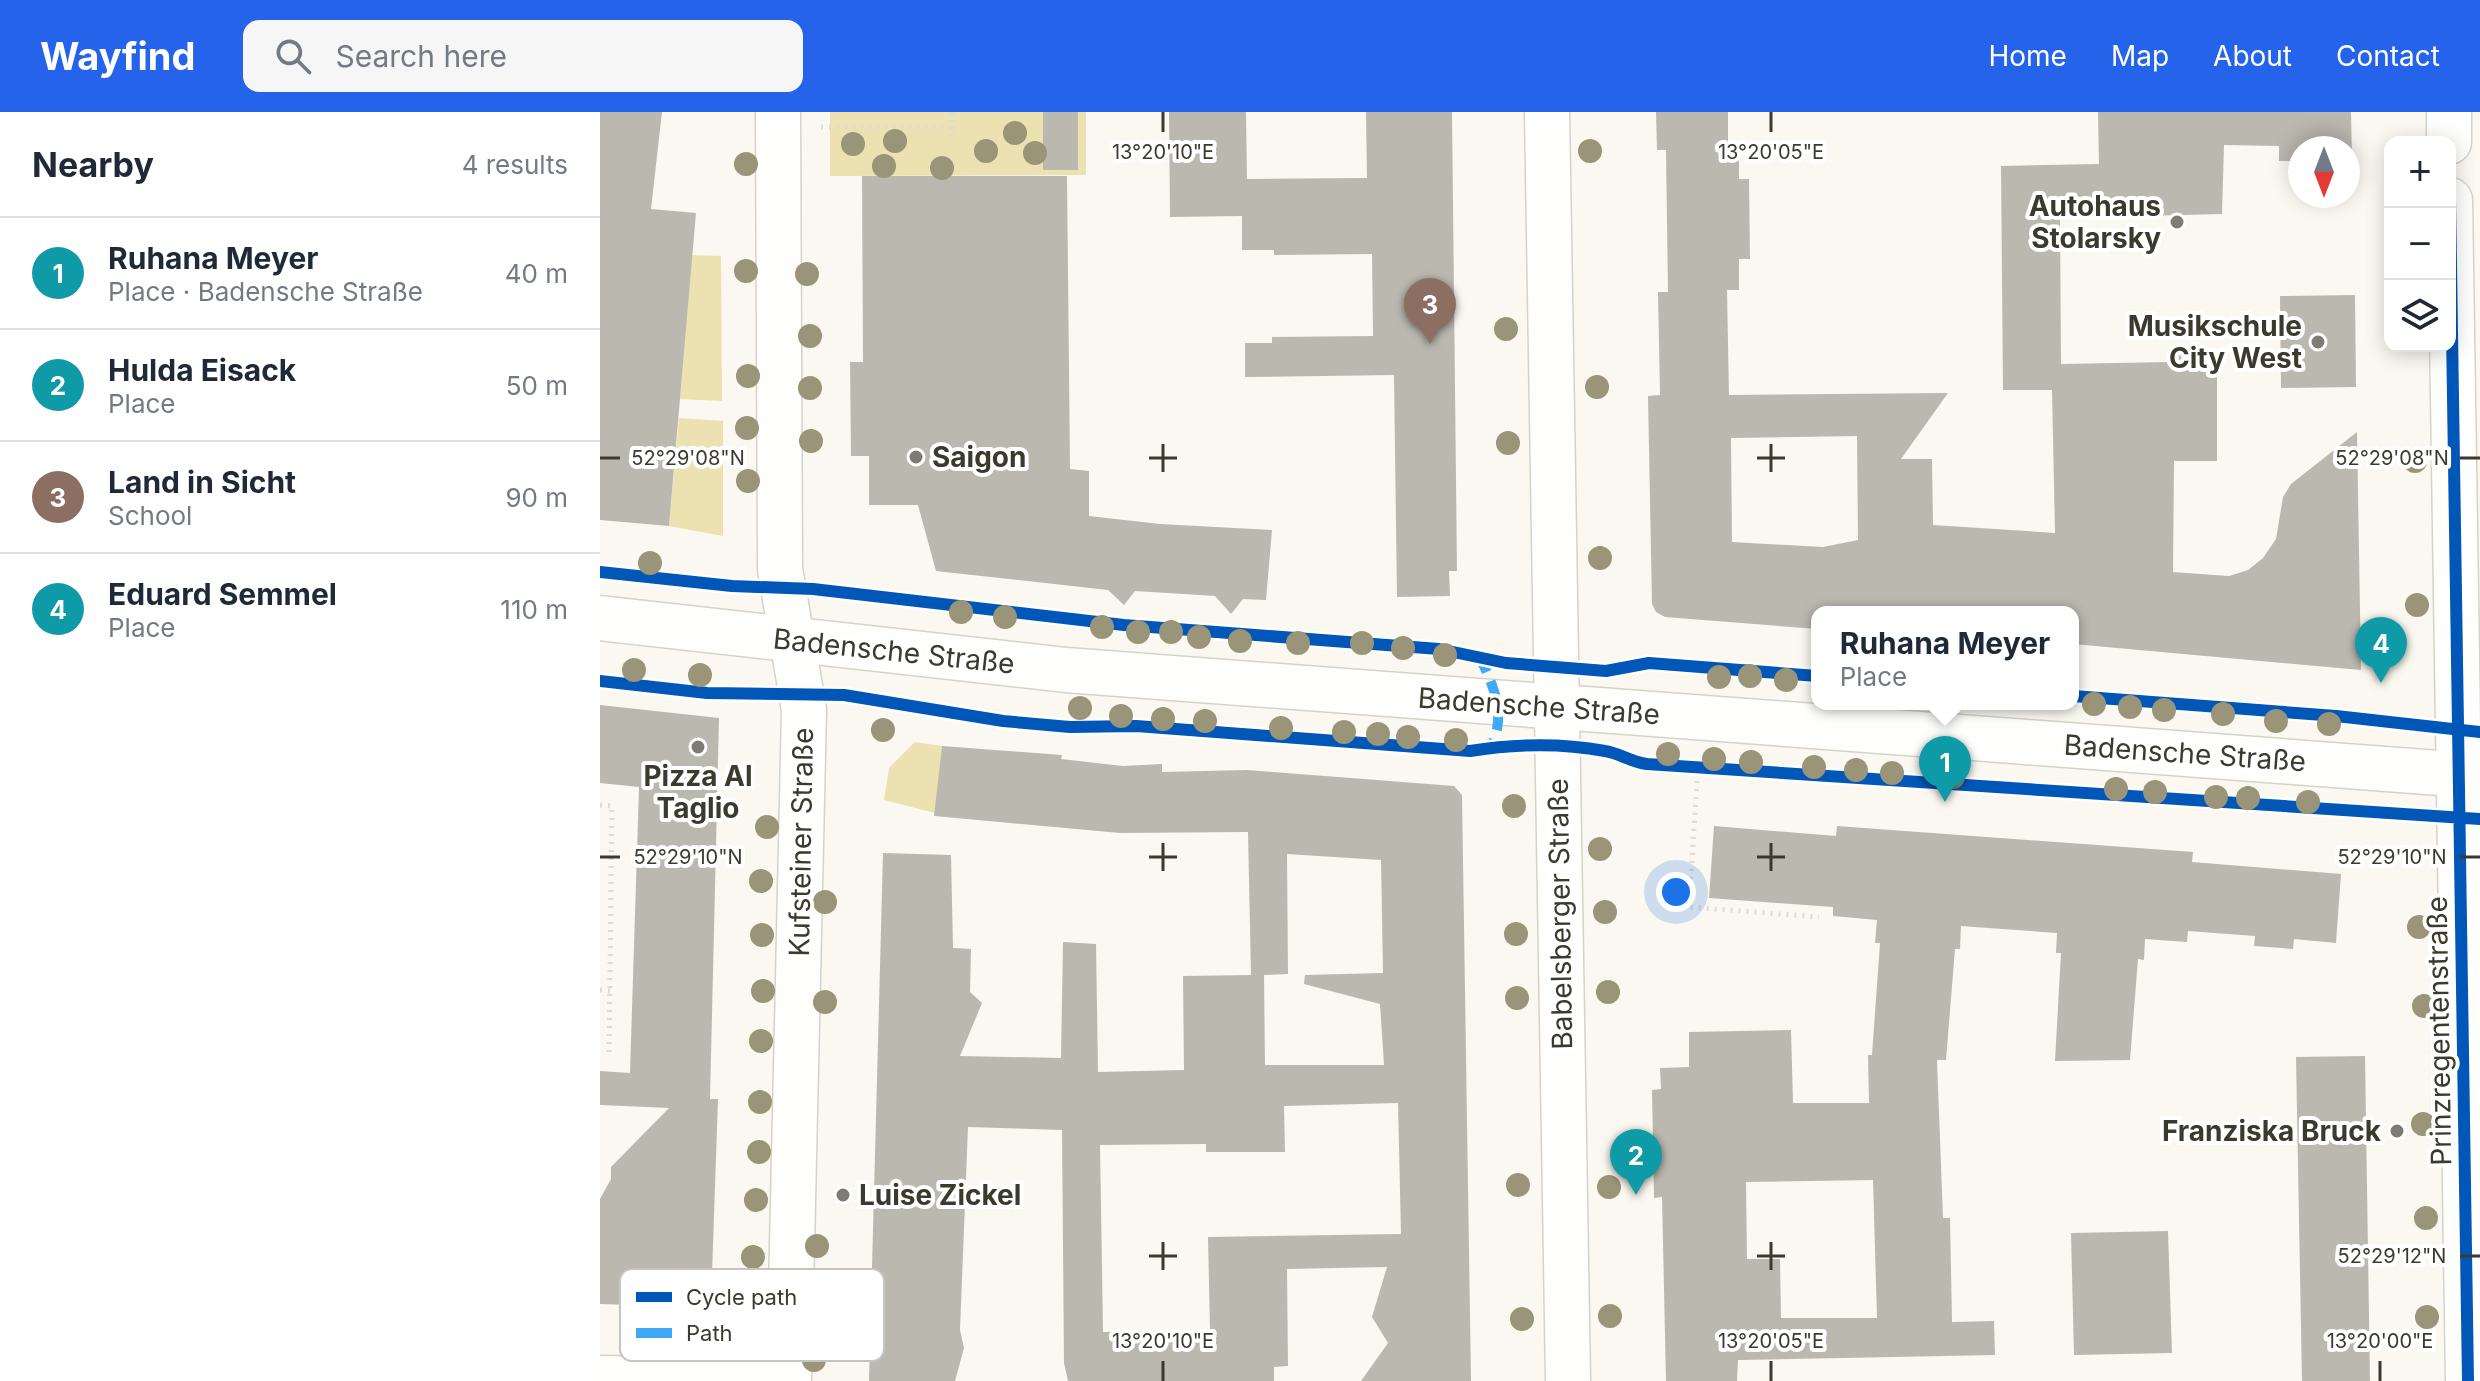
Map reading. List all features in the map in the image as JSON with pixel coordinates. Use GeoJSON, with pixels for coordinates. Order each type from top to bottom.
{"type":"FeatureCollection","features":[{"type":"Feature","properties":{"kind":"street","name":"Babelsberger Straße"},"geometry":{"type":"LineString","coordinates":[[1547,112],[1568,1381]]}},
{"type":"Feature","properties":{"kind":"street"},"geometry":{"type":"LineString","coordinates":[[2449,112],[2449,136]]}},
{"type":"Feature","properties":{"kind":"street","name":"Kufsteiner Straße"},"geometry":{"type":"LineString","coordinates":[[792,1269],[804,710],[780,569],[797,119]]}},
{"type":"Feature","properties":{"kind":"street","name":"Prinzregentenstraße"},"geometry":{"type":"LineString","coordinates":[[2450,208],[2469,775],[2468,1381]]}},
{"type":"Feature","properties":{"kind":"street","name":"Badensche Straße"},"geometry":{"type":"LineString","coordinates":[[600,618],[1066,670],[2469,775]]}},
{"type":"Feature","properties":{"kind":"street","name":"Kufsteiner Straße"},"geometry":{"type":"LineString","coordinates":[[789,1361],[789,1381]]}},
{"type":"Feature","properties":{"kind":"street"},"geometry":{"type":"LineString","coordinates":[[600,1378],[789,1381]]}},
{"type":"Feature","properties":{"kind":"path"},"geometry":{"type":"LineString","coordinates":[[952,112],[952,139]]}},
{"type":"Feature","properties":{"kind":"path"},"geometry":{"type":"LineString","coordinates":[[797,119],[952,127]]}},
{"type":"Feature","properties":{"kind":"path"},"geometry":{"type":"LineString","coordinates":[[1694,767],[1710,768]]}},
{"type":"Feature","properties":{"kind":"path"},"geometry":{"type":"LineString","coordinates":[[1697,781],[1689,907],[1819,917]]}},
{"type":"Feature","properties":{"kind":"path"},"geometry":{"type":"LineString","coordinates":[[600,805],[612,806],[609,1058]]}},
{"type":"Feature","properties":{"kind":"path"},"geometry":{"type":"LineString","coordinates":[[600,990],[610,991]]}},
{"type":"Feature","properties":{"kind":"shaded area"},"geometry":{"type":"Polygon","coordinates":[[[830,112],[1086,112],[1086,175],[830,176],[830,112]]]}},
{"type":"Feature","properties":{"kind":"shaded area"},"geometry":{"type":"Polygon","coordinates":[[[692,255],[721,256],[722,401],[680,399],[692,255]]]}},
{"type":"Feature","properties":{"kind":"shaded area"},"geometry":{"type":"Polygon","coordinates":[[[679,418],[723,421],[723,536],[669,526],[679,418]]]}},
{"type":"Feature","properties":{"kind":"shaded area"},"geometry":{"type":"Polygon","coordinates":[[[915,742],[942,746],[935,813],[884,800],[889,768],[915,742]]]}},
{"type":"Feature","properties":{"kind":"building"},"geometry":{"type":"Polygon","coordinates":[[[600,112],[662,112],[651,209],[696,213],[669,526],[600,520],[600,112]]]}},
{"type":"Feature","properties":{"kind":"building"},"geometry":{"type":"Polygon","coordinates":[[[1043,112],[1078,112],[1078,170],[1043,170],[1043,112]]]}},
{"type":"Feature","properties":{"kind":"building"},"geometry":{"type":"Polygon","coordinates":[[[1169,112],[1246,112],[1247,179],[1367,178],[1366,112],[1452,112],[1457,571],[1449,571],[1450,596],[1397,597],[1394,375],[1245,377],[1245,343],[1272,343],[1272,337],[1373,336],[1372,254],[1274,255],[1274,250],[1242,250],[1242,216],[1170,217],[1169,112]]]}},
{"type":"Feature","properties":{"kind":"building"},"geometry":{"type":"Polygon","coordinates":[[[1656,112],[1728,112],[1728,150],[1739,150],[1739,179],[1749,179],[1750,259],[1739,259],[1739,290],[1727,290],[1729,395],[1948,393],[1901,459],[1932,459],[1933,525],[2055,533],[2052,390],[2003,390],[2001,166],[2099,164],[2098,112],[2351,112],[2352,136],[2288,136],[2288,161],[2279,161],[2279,146],[2224,145],[2222,214],[2060,218],[2061,364],[2170,362],[2171,351],[2217,352],[2217,461],[2174,461],[2173,572],[2229,576],[2248,570],[2263,558],[2276,539],[2283,497],[2291,484],[2357,432],[2361,670],[2079,645],[2079,606],[1811,606],[1811,629],[1665,617],[1656,612],[1652,604],[1648,396],[1660,395],[1658,292],[1668,292],[1666,150],[1657,150],[1656,112]],[[1857,436],[1731,438],[1732,542],[1823,547],[1858,540],[1857,436]]]}},
{"type":"Feature","properties":{"kind":"building"},"geometry":{"type":"Polygon","coordinates":[[[862,176],[1067,176],[1070,469],[1089,471],[1089,516],[1160,524],[1272,530],[1266,600],[1243,599],[1231,614],[1215,596],[1135,591],[1124,605],[1108,590],[936,571],[918,505],[869,505],[869,456],[851,456],[850,362],[863,362],[862,176]]]}},
{"type":"Feature","properties":{"kind":"building","name":"Musikschule City West"},"geometry":{"type":"Polygon","coordinates":[[[2355,295],[2356,387],[2281,388],[2280,296],[2355,295]]]}},
{"type":"Feature","properties":{"kind":"building"},"geometry":{"type":"Polygon","coordinates":[[[600,705],[719,718],[710,1099],[718,1099],[712,1269],[620,1269],[620,1305],[600,1304],[600,1199],[611,1179],[611,1167],[669,1108],[600,1105],[600,1071],[630,1073],[639,787],[600,783],[600,705]]]}},
{"type":"Feature","properties":{"kind":"building"},"geometry":{"type":"Polygon","coordinates":[[[942,746],[1062,755],[1061,759],[1123,766],[1162,764],[1162,772],[1247,770],[1454,786],[1462,795],[1471,1381],[1361,1381],[1388,1343],[1372,1317],[1387,1267],[1287,1269],[1288,1366],[1274,1367],[1274,1381],[1068,1381],[1064,1363],[1062,1130],[968,1127],[960,1330],[964,1348],[955,1381],[869,1381],[870,1361],[884,1361],[884,1269],[872,1269],[883,853],[951,855],[953,948],[971,949],[970,992],[982,1003],[960,1056],[1061,1058],[1063,942],[1096,944],[1098,1072],[1184,1070],[1183,976],[1251,975],[1248,832],[1120,833],[934,816],[942,746]],[[1287,854],[1288,974],[1264,975],[1265,1065],[1384,1065],[1380,1004],[1304,984],[1305,975],[1383,973],[1381,860],[1287,854]],[[1398,1103],[1284,1106],[1285,1152],[1206,1152],[1206,1144],[1100,1145],[1103,1332],[1210,1331],[1208,1237],[1401,1234],[1398,1103]]]}},
{"type":"Feature","properties":{"kind":"building"},"geometry":{"type":"Polygon","coordinates":[[[1714,826],[1836,836],[1837,826],[2193,852],[2192,862],[2341,874],[2336,943],[2294,939],[2293,949],[2254,946],[2255,936],[2188,931],[2187,942],[2145,939],[2144,960],[2138,959],[2130,1060],[2055,1061],[2061,953],[2056,953],[2057,933],[1961,926],[1960,949],[1955,949],[1946,1060],[1937,1060],[1943,1218],[1950,1218],[1952,1322],[1994,1321],[1995,1355],[1738,1360],[1737,1381],[1666,1381],[1662,1197],[1654,1198],[1652,1090],[1661,1089],[1660,1068],[1689,1067],[1689,1032],[1791,1030],[1793,1103],[1869,1103],[1868,1055],[1872,1055],[1880,943],[1875,943],[1877,920],[1833,916],[1833,907],[1709,898],[1714,826]],[[1873,1180],[1746,1182],[1747,1259],[1780,1259],[1781,1318],[1877,1318],[1873,1180]]]}},
{"type":"Feature","properties":{"kind":"building"},"geometry":{"type":"Polygon","coordinates":[[[2365,1056],[2370,1381],[2302,1381],[2296,1057],[2365,1056]]]}},
{"type":"Feature","properties":{"kind":"building"},"geometry":{"type":"Polygon","coordinates":[[[2168,1231],[2172,1353],[2074,1355],[2071,1233],[2168,1231]]]}},
{"type":"Feature","properties":{"kind":"marked path"},"geometry":{"type":"LineString","coordinates":[[1478,654],[1493,688],[1498,712],[1498,724],[1490,748]]}},
{"type":"Feature","properties":{"kind":"cycle path"},"geometry":{"type":"LineString","coordinates":[[2450,208],[2468,1381]]}},
{"type":"Feature","properties":{"kind":"cycle path"},"geometry":{"type":"LineString","coordinates":[[600,572],[732,586],[813,589],[1124,625],[1439,649],[1506,663],[1606,671],[1649,663],[1811,676]]}},
{"type":"Feature","properties":{"kind":"cycle path"},"geometry":{"type":"LineString","coordinates":[[600,681],[707,693],[844,695],[1003,721],[1070,727],[1136,726],[1470,751],[1520,746],[1572,747],[1610,752],[1647,764],[2480,819]]}},
{"type":"Feature","properties":{"kind":"cycle path"},"geometry":{"type":"LineString","coordinates":[[2079,696],[2336,716],[2480,732]]}},
{"type":"Feature","properties":{"kind":"place","name":"Autohaus Stolarsky"},"geometry":{"type":"Point","coordinates":[2177,222]}},
{"type":"Feature","properties":{"kind":"place","name":"Musikschule City West"},"geometry":{"type":"Point","coordinates":[2318,342]}},
{"type":"Feature","properties":{"kind":"place","name":"Land in Sicht"},"geometry":{"type":"Point","coordinates":[1430,344]}},
{"type":"Feature","properties":{"kind":"place","name":"Saigon"},"geometry":{"type":"Point","coordinates":[916,457]}},
{"type":"Feature","properties":{"kind":"place","name":"Eduard Semmel"},"geometry":{"type":"Point","coordinates":[2381,683]}},
{"type":"Feature","properties":{"kind":"place","name":"Pizza Al Taglio"},"geometry":{"type":"Point","coordinates":[698,747]}},
{"type":"Feature","properties":{"kind":"place","name":"Ruhana Meyer"},"geometry":{"type":"Point","coordinates":[1945,802]}},
{"type":"Feature","properties":{"kind":"place","name":"Franziska Bruck"},"geometry":{"type":"Point","coordinates":[2397,1131]}},
{"type":"Feature","properties":{"kind":"place","name":"Luise Zickel"},"geometry":{"type":"Point","coordinates":[843,1195]}},
{"type":"Feature","properties":{"kind":"place","name":"Hulda Eisack"},"geometry":{"type":"Point","coordinates":[1636,1195]}}]}
